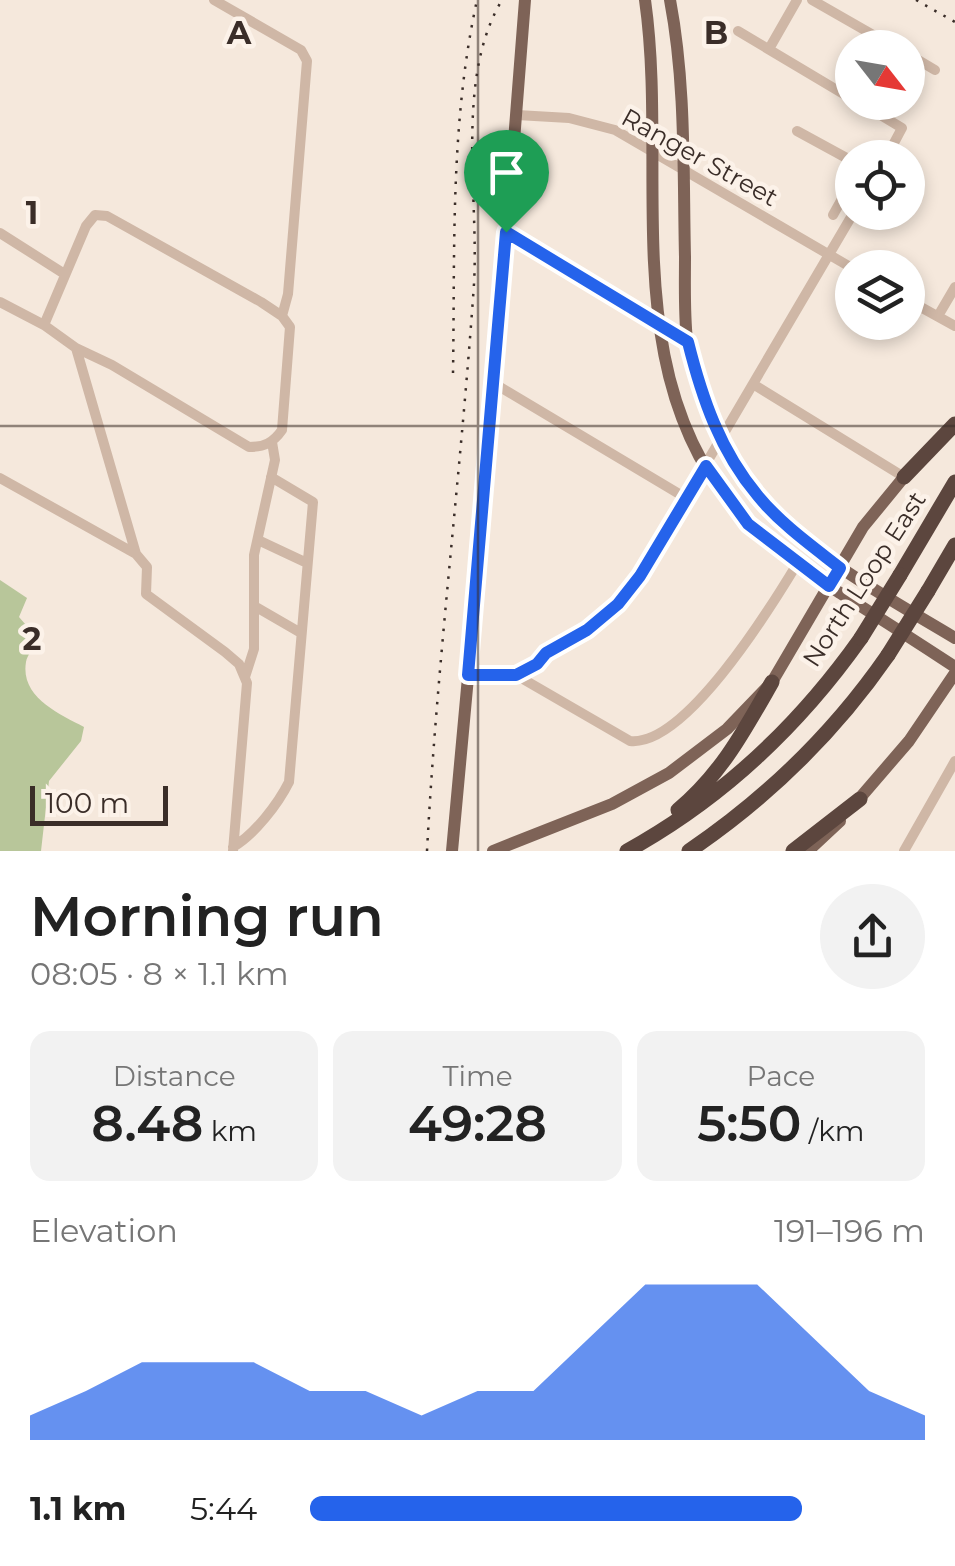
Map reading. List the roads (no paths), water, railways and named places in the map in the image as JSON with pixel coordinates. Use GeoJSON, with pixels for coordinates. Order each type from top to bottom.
{"type":"FeatureCollection","features":[{"type":"Feature","properties":{"kind":"highway"},"geometry":{"type":"LineString","coordinates":[[904,477],[955,424]]}},
{"type":"Feature","properties":{"kind":"highway","name":"North Loop East"},"geometry":{"type":"LineString","coordinates":[[627,851],[674,824],[748,768],[808,708],[861,638],[955,482]]}},
{"type":"Feature","properties":{"kind":"highway"},"geometry":{"type":"LineString","coordinates":[[689,851],[735,818],[800,762],[864,690],[955,546]]}},
{"type":"Feature","properties":{"kind":"highway"},"geometry":{"type":"LineString","coordinates":[[627,851],[707,786],[738,744],[772,682]]}},
{"type":"Feature","properties":{"kind":"highway"},"geometry":{"type":"LineString","coordinates":[[793,851],[860,800]]}},
{"type":"Feature","properties":{"kind":"main road"},"geometry":{"type":"LineString","coordinates":[[452,851],[525,0]]}},
{"type":"Feature","properties":{"kind":"main road"},"geometry":{"type":"LineString","coordinates":[[646,0],[658,325],[668,379],[706,466],[748,524],[796,564],[955,670],[909,741],[860,800],[808,851]]}},
{"type":"Feature","properties":{"kind":"main road"},"geometry":{"type":"LineString","coordinates":[[670,0],[680,73],[688,342],[699,386],[720,439],[758,496],[840,568],[955,638]]}},
{"type":"Feature","properties":{"kind":"main road"},"geometry":{"type":"LineString","coordinates":[[494,851],[612,804],[669,773],[727,729],[772,682],[862,527],[904,477]]}},
{"type":"Feature","properties":{"kind":"street"},"geometry":{"type":"LineString","coordinates":[[214,0],[301,50],[307,61],[288,294],[282,316]]}},
{"type":"Feature","properties":{"kind":"street"},"geometry":{"type":"LineString","coordinates":[[769,49],[797,0]]}},
{"type":"Feature","properties":{"kind":"street"},"geometry":{"type":"LineString","coordinates":[[812,0],[864,30]]}},
{"type":"Feature","properties":{"kind":"street"},"geometry":{"type":"LineString","coordinates":[[738,30],[835,88]]}},
{"type":"Feature","properties":{"kind":"street"},"geometry":{"type":"LineString","coordinates":[[925,64],[935,70]]}},
{"type":"Feature","properties":{"kind":"street","name":"Ranger Street"},"geometry":{"type":"LineString","coordinates":[[517,114],[568,118],[616,130],[835,257]]}},
{"type":"Feature","properties":{"kind":"street"},"geometry":{"type":"LineString","coordinates":[[888,120],[902,128],[896,140]]}},
{"type":"Feature","properties":{"kind":"street"},"geometry":{"type":"LineString","coordinates":[[797,131],[835,152]]}},
{"type":"Feature","properties":{"kind":"street"},"geometry":{"type":"LineString","coordinates":[[833,215],[835,211]]}},
{"type":"Feature","properties":{"kind":"street"},"geometry":{"type":"LineString","coordinates":[[0,302],[249,446],[263,447],[282,430],[290,327],[282,316],[107,216],[95,214],[86,226],[44,325]]}},
{"type":"Feature","properties":{"kind":"street"},"geometry":{"type":"LineString","coordinates":[[468,675],[516,675],[587,630],[618,604],[640,576],[844,230]]}},
{"type":"Feature","properties":{"kind":"street"},"geometry":{"type":"LineString","coordinates":[[0,232],[63,273]]}},
{"type":"Feature","properties":{"kind":"street"},"geometry":{"type":"LineString","coordinates":[[506,232],[688,342]]}},
{"type":"Feature","properties":{"kind":"street"},"geometry":{"type":"LineString","coordinates":[[938,316],[955,286]]}},
{"type":"Feature","properties":{"kind":"street"},"geometry":{"type":"LineString","coordinates":[[925,309],[955,326]]}},
{"type":"Feature","properties":{"kind":"street"},"geometry":{"type":"LineString","coordinates":[[76,348],[136,554]]}},
{"type":"Feature","properties":{"kind":"street"},"geometry":{"type":"LineString","coordinates":[[495,384],[686,498]]}},
{"type":"Feature","properties":{"kind":"street"},"geometry":{"type":"LineString","coordinates":[[754,384],[904,477]]}},
{"type":"Feature","properties":{"kind":"street"},"geometry":{"type":"LineString","coordinates":[[244,678],[254,648],[254,554],[275,460],[272,442]]}},
{"type":"Feature","properties":{"kind":"street"},"geometry":{"type":"LineString","coordinates":[[233,849],[245,840],[289,782],[312,502],[271,477]]}},
{"type":"Feature","properties":{"kind":"street"},"geometry":{"type":"LineString","coordinates":[[0,478],[136,554],[147,567],[146,594],[239,664],[247,683],[233,849]]}},
{"type":"Feature","properties":{"kind":"street"},"geometry":{"type":"LineString","coordinates":[[258,540],[307,563]]}},
{"type":"Feature","properties":{"kind":"street"},"geometry":{"type":"LineString","coordinates":[[516,675],[630,742],[648,741],[686,712],[730,666],[796,564]]}},
{"type":"Feature","properties":{"kind":"street"},"geometry":{"type":"LineString","coordinates":[[256,607],[301,633]]}},
{"type":"Feature","properties":{"kind":"street"},"geometry":{"type":"LineString","coordinates":[[904,851],[955,761]]}},
{"type":"Feature","properties":{"kind":"railway"},"geometry":{"type":"LineString","coordinates":[[453,373],[458,139],[477,0]]}},
{"type":"Feature","properties":{"kind":"railway"},"geometry":{"type":"LineString","coordinates":[[427,851],[474,284],[474,101],[478,65],[502,0]]}},
{"type":"Feature","properties":{"kind":"railway"},"geometry":{"type":"LineString","coordinates":[[916,0],[955,22]]}}]}
